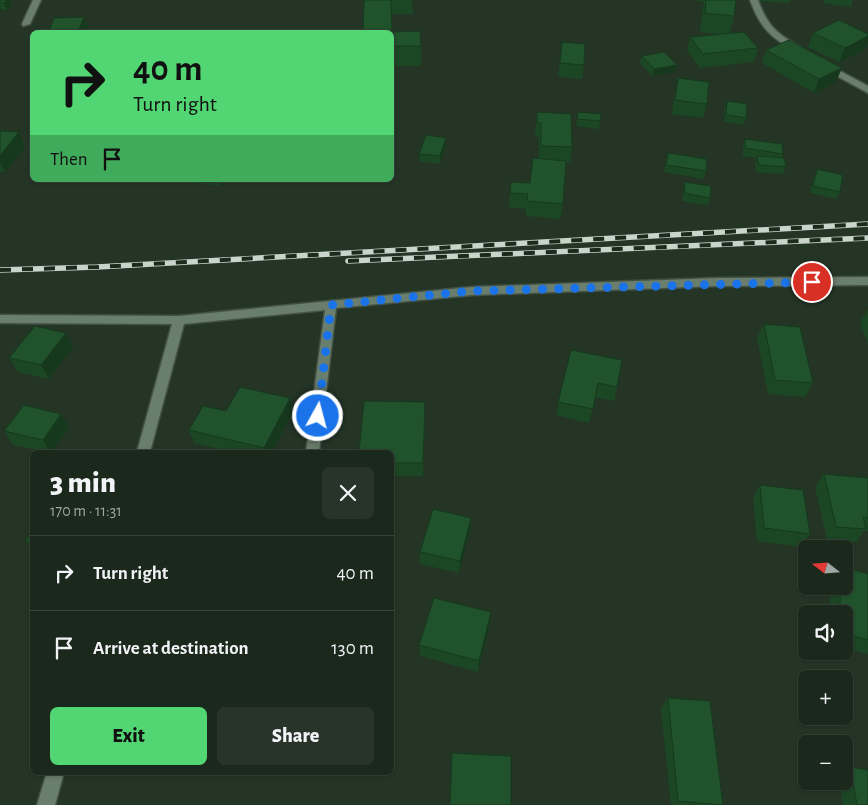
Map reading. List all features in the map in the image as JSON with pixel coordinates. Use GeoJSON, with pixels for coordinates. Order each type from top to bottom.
{"type":"FeatureCollection","features":[{"type":"Feature","properties":{"kind":"street"},"geometry":{"type":"LineString","coordinates":[[26,24],[37,0]]}},
{"type":"Feature","properties":{"kind":"street"},"geometry":{"type":"LineString","coordinates":[[754,0],[763,25],[775,36],[868,90]]}},
{"type":"Feature","properties":{"kind":"street"},"geometry":{"type":"LineString","coordinates":[[0,319],[179,320],[472,291],[718,282],[868,281]]}},
{"type":"Feature","properties":{"kind":"street"},"geometry":{"type":"LineString","coordinates":[[313,450],[331,305]]}},
{"type":"Feature","properties":{"kind":"street"},"geometry":{"type":"LineString","coordinates":[[145,450],[179,320]]}},
{"type":"Feature","properties":{"kind":"street"},"geometry":{"type":"LineString","coordinates":[[46,805],[55,775]]}},
{"type":"Feature","properties":{"kind":"building"},"geometry":{"type":"Polygon","coordinates":[[[0,0],[7,0],[4,3],[0,3],[0,0]]]}},
{"type":"Feature","properties":{"kind":"building"},"geometry":{"type":"Polygon","coordinates":[[[364,0],[391,0],[392,30],[363,30],[364,0]]]}},
{"type":"Feature","properties":{"kind":"building"},"geometry":{"type":"Polygon","coordinates":[[[706,0],[736,0],[734,16],[705,13],[706,0]]]}},
{"type":"Feature","properties":{"kind":"building"},"geometry":{"type":"Polygon","coordinates":[[[84,17],[79,30],[49,30],[54,18],[84,17]]]}},
{"type":"Feature","properties":{"kind":"building"},"geometry":{"type":"Polygon","coordinates":[[[839,20],[868,34],[868,36],[845,48],[813,33],[839,20]]]}},
{"type":"Feature","properties":{"kind":"building"},"geometry":{"type":"Polygon","coordinates":[[[420,31],[421,46],[394,46],[394,32],[420,31]]]}},
{"type":"Feature","properties":{"kind":"building"},"geometry":{"type":"Polygon","coordinates":[[[744,32],[758,48],[703,54],[690,37],[744,32]]]}},
{"type":"Feature","properties":{"kind":"building"},"geometry":{"type":"Polygon","coordinates":[[[789,40],[842,68],[819,79],[766,50],[789,40]]]}},
{"type":"Feature","properties":{"kind":"building"},"geometry":{"type":"Polygon","coordinates":[[[562,42],[585,44],[584,65],[560,63],[562,42]]]}},
{"type":"Feature","properties":{"kind":"building"},"geometry":{"type":"Polygon","coordinates":[[[664,52],[677,65],[654,69],[642,56],[664,52]]]}},
{"type":"Feature","properties":{"kind":"building"},"geometry":{"type":"Polygon","coordinates":[[[678,78],[709,82],[707,104],[675,100],[678,78]]]}},
{"type":"Feature","properties":{"kind":"building"},"geometry":{"type":"Polygon","coordinates":[[[727,101],[747,104],[746,118],[726,115],[727,101]]]}},
{"type":"Feature","properties":{"kind":"building"},"geometry":{"type":"Polygon","coordinates":[[[537,112],[571,114],[572,147],[541,146],[541,123],[537,123],[537,112]]]}},
{"type":"Feature","properties":{"kind":"building"},"geometry":{"type":"Polygon","coordinates":[[[578,112],[601,114],[600,121],[577,119],[578,112]]]}},
{"type":"Feature","properties":{"kind":"building"},"geometry":{"type":"Polygon","coordinates":[[[0,131],[19,132],[0,156],[0,131]]]}},
{"type":"Feature","properties":{"kind":"building"},"geometry":{"type":"Polygon","coordinates":[[[426,135],[446,138],[440,156],[419,154],[426,135]]]}},
{"type":"Feature","properties":{"kind":"building"},"geometry":{"type":"Polygon","coordinates":[[[745,139],[782,144],[783,154],[745,148],[745,139]]]}},
{"type":"Feature","properties":{"kind":"building"},"geometry":{"type":"Polygon","coordinates":[[[668,153],[707,159],[706,171],[666,165],[668,153]]]}},
{"type":"Feature","properties":{"kind":"building"},"geometry":{"type":"Polygon","coordinates":[[[757,156],[784,158],[786,167],[759,165],[757,156]]]}},
{"type":"Feature","properties":{"kind":"building"},"geometry":{"type":"Polygon","coordinates":[[[533,158],[566,161],[563,204],[527,201],[528,194],[510,193],[511,182],[530,183],[533,158]]]}},
{"type":"Feature","properties":{"kind":"building"},"geometry":{"type":"Polygon","coordinates":[[[817,169],[843,175],[840,192],[813,186],[817,169]]]}},
{"type":"Feature","properties":{"kind":"building"},"geometry":{"type":"Polygon","coordinates":[[[685,182],[711,186],[710,198],[684,193],[685,182]]]}},
{"type":"Feature","properties":{"kind":"building"},"geometry":{"type":"Polygon","coordinates":[[[764,324],[800,327],[813,383],[775,380],[764,324]]]}},
{"type":"Feature","properties":{"kind":"building"},"geometry":{"type":"Polygon","coordinates":[[[35,326],[66,333],[41,365],[9,358],[35,326]]]}},
{"type":"Feature","properties":{"kind":"building"},"geometry":{"type":"Polygon","coordinates":[[[571,350],[622,360],[617,387],[598,383],[593,409],[558,402],[571,350]]]}},
{"type":"Feature","properties":{"kind":"building"},"geometry":{"type":"Polygon","coordinates":[[[240,387],[290,398],[264,448],[189,430],[203,406],[226,411],[240,387]]]}},
{"type":"Feature","properties":{"kind":"building"},"geometry":{"type":"Polygon","coordinates":[[[364,401],[425,402],[423,463],[394,463],[394,450],[359,450],[364,401]]]}},
{"type":"Feature","properties":{"kind":"building"},"geometry":{"type":"Polygon","coordinates":[[[24,405],[61,414],[43,440],[4,431],[24,405]]]}},
{"type":"Feature","properties":{"kind":"building"},"geometry":{"type":"Polygon","coordinates":[[[824,474],[868,478],[868,518],[863,517],[866,529],[836,527],[824,474]]]}},
{"type":"Feature","properties":{"kind":"building"},"geometry":{"type":"Polygon","coordinates":[[[760,485],[803,490],[810,534],[764,528],[760,485]]]}},
{"type":"Feature","properties":{"kind":"building"},"geometry":{"type":"Polygon","coordinates":[[[433,509],[471,518],[460,561],[420,552],[433,509]]]}},
{"type":"Feature","properties":{"kind":"building"},"geometry":{"type":"Polygon","coordinates":[[[30,534],[30,542],[25,541],[30,534]]]}},
{"type":"Feature","properties":{"kind":"building"},"geometry":{"type":"Polygon","coordinates":[[[853,570],[868,574],[868,640],[853,636],[853,605],[840,605],[840,595],[853,595],[853,570]]]}},
{"type":"Feature","properties":{"kind":"building"},"geometry":{"type":"Polygon","coordinates":[[[434,598],[491,612],[479,661],[419,645],[434,598]]]}},
{"type":"Feature","properties":{"kind":"building"},"geometry":{"type":"Polygon","coordinates":[[[668,698],[710,701],[723,805],[678,801],[668,698]]]}},
{"type":"Feature","properties":{"kind":"building"},"geometry":{"type":"Polygon","coordinates":[[[452,753],[511,756],[511,805],[450,805],[452,753]]]}},
{"type":"Feature","properties":{"kind":"building"},"geometry":{"type":"Polygon","coordinates":[[[853,768],[868,770],[868,805],[857,805],[853,783],[853,768]]]}},
{"type":"Feature","properties":{"kind":"railway"},"geometry":{"type":"LineString","coordinates":[[0,270],[97,267],[868,224]]}},
{"type":"Feature","properties":{"kind":"railway"},"geometry":{"type":"LineString","coordinates":[[348,261],[868,238]]}},
{"type":"Feature","properties":{"kind":"route"},"geometry":{"type":"LineString","coordinates":[[318,416],[331,305],[472,291],[718,282],[812,282]]}}]}
